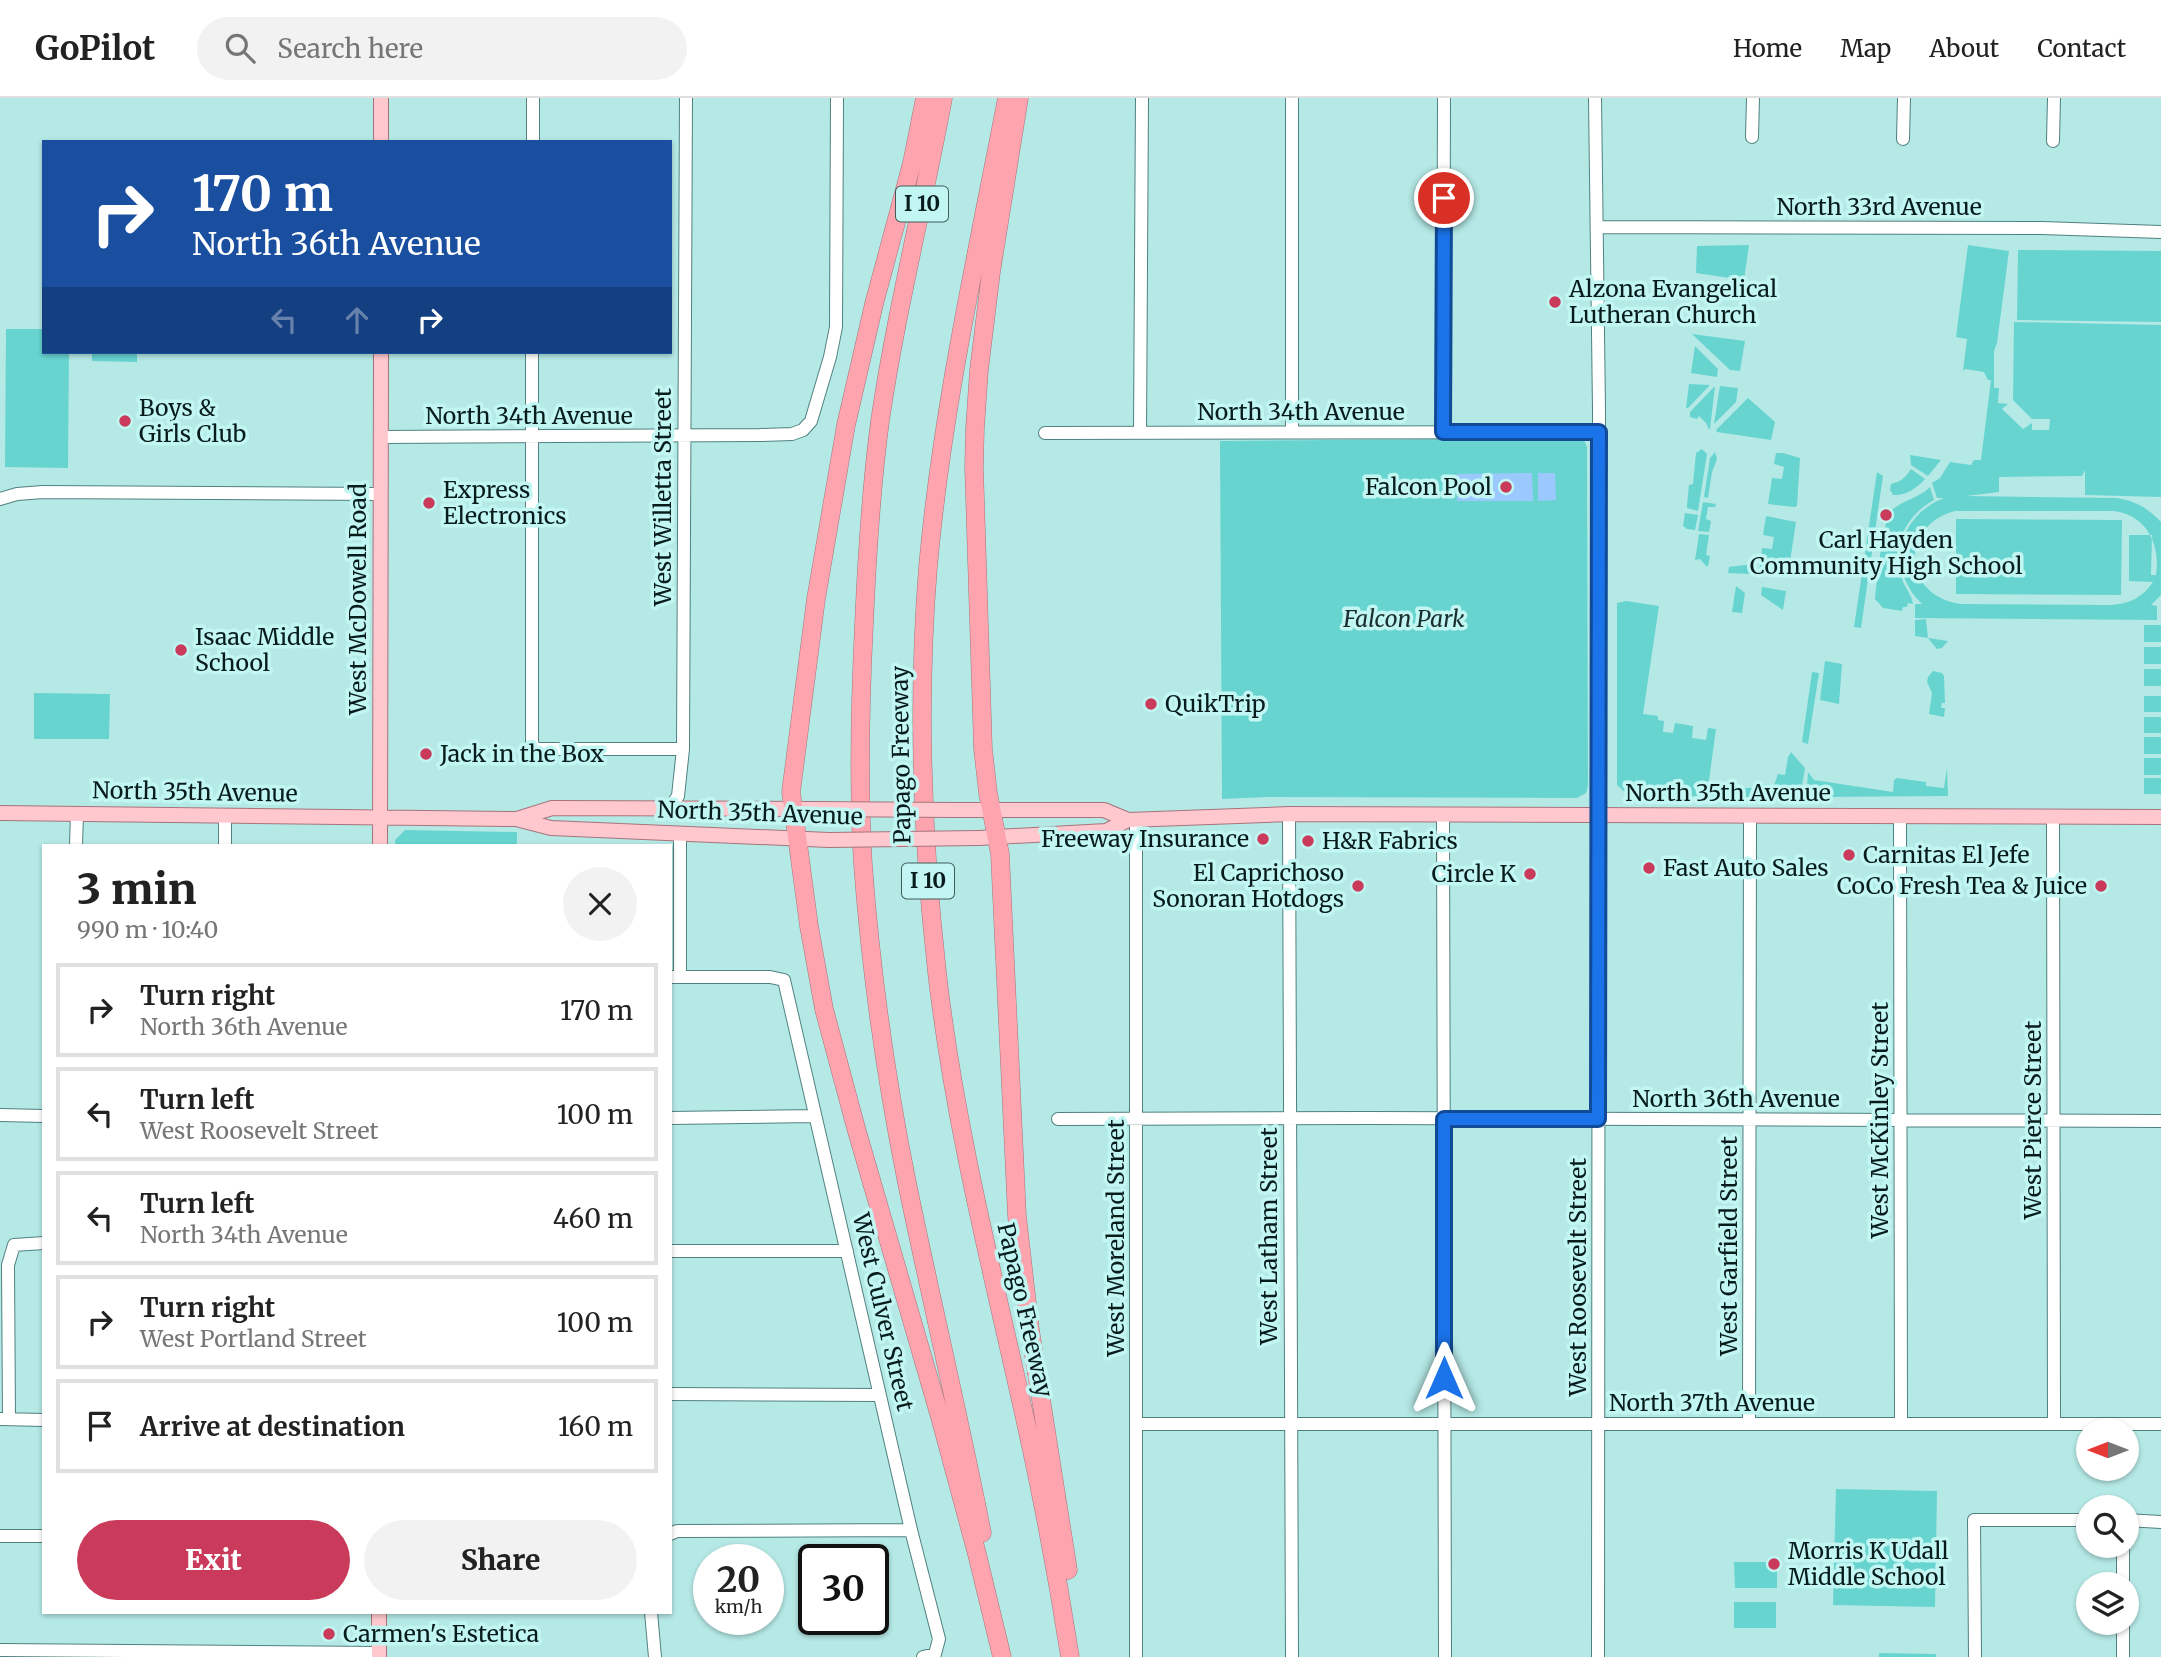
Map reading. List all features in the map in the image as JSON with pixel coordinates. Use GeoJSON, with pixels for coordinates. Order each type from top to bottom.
{"type":"FeatureCollection","features":[{"type":"Feature","properties":{"kind":"highway"},"geometry":{"type":"LineString","coordinates":[[925,98],[912,163],[852,397],[836,477],[813,622],[791,792],[793,809],[804,840],[824,1009],[943,1429],[1003,1657]]}},
{"type":"Feature","properties":{"kind":"highway","name":"Papago Freeway"},"geometry":{"type":"LineString","coordinates":[[943,98],[899,311],[880,421],[870,516],[861,700],[863,864],[884,1051],[906,1181],[976,1502],[1003,1657]]}},
{"type":"Feature","properties":{"kind":"highway","name":"Papago Freeway"},"geometry":{"type":"LineString","coordinates":[[1007,98],[944,431],[924,636],[923,783],[937,971],[953,1085],[1054,1560],[1070,1657]]}},
{"type":"Feature","properties":{"kind":"highway"},"geometry":{"type":"LineString","coordinates":[[1019,98],[991,272],[975,428],[984,810],[988,838],[1000,854],[1017,1216],[1030,1330],[1072,1595],[1077,1657]]}},
{"type":"Feature","properties":{"kind":"main road"},"geometry":{"type":"LineString","coordinates":[[381,98],[381,140]]}},
{"type":"Feature","properties":{"kind":"main road","name":"West McDowell Road"},"geometry":{"type":"LineString","coordinates":[[380,844],[381,354]]}},
{"type":"Feature","properties":{"kind":"main road","name":"North 35th Avenue"},"geometry":{"type":"LineString","coordinates":[[516,819],[552,808],[1104,810],[1132,820]]}},
{"type":"Feature","properties":{"kind":"main road","name":"North 35th Avenue"},"geometry":{"type":"LineString","coordinates":[[0,813],[516,819],[551,828],[804,840],[988,838],[1106,831],[1132,820],[1289,814],[2161,817]]}},
{"type":"Feature","properties":{"kind":"main road"},"geometry":{"type":"LineString","coordinates":[[379,1614],[379,1655]]}},
{"type":"Feature","properties":{"kind":"street"},"geometry":{"type":"LineString","coordinates":[[533,98],[533,140]]}},
{"type":"Feature","properties":{"kind":"street","name":"West Willetta Street"},"geometry":{"type":"LineString","coordinates":[[669,809],[678,796],[684,749],[685,98]]}},
{"type":"Feature","properties":{"kind":"street","name":"North 34th Avenue"},"geometry":{"type":"LineString","coordinates":[[380,438],[792,434],[803,430],[811,421],[827,371],[836,327],[837,98]]}},
{"type":"Feature","properties":{"kind":"street"},"geometry":{"type":"LineString","coordinates":[[1140,433],[1142,98]]}},
{"type":"Feature","properties":{"kind":"street"},"geometry":{"type":"LineString","coordinates":[[1292,432],[1293,98]]}},
{"type":"Feature","properties":{"kind":"street"},"geometry":{"type":"LineString","coordinates":[[1443,432],[1444,98]]}},
{"type":"Feature","properties":{"kind":"street","name":"West Roosevelt Street"},"geometry":{"type":"LineString","coordinates":[[1595,98],[1599,432],[1598,1657]]}},
{"type":"Feature","properties":{"kind":"street"},"geometry":{"type":"LineString","coordinates":[[1752,137],[1753,98]]}},
{"type":"Feature","properties":{"kind":"street"},"geometry":{"type":"LineString","coordinates":[[1903,139],[1904,98]]}},
{"type":"Feature","properties":{"kind":"street"},"geometry":{"type":"LineString","coordinates":[[2053,141],[2054,98]]}},
{"type":"Feature","properties":{"kind":"street","name":"North 33rd Avenue"},"geometry":{"type":"LineString","coordinates":[[1597,227],[2042,228],[2161,232]]}},
{"type":"Feature","properties":{"kind":"street"},"geometry":{"type":"LineString","coordinates":[[532,354],[532,743],[540,749],[684,749]]}},
{"type":"Feature","properties":{"kind":"street","name":"North 34th Avenue"},"geometry":{"type":"LineString","coordinates":[[1045,433],[1599,432]]}},
{"type":"Feature","properties":{"kind":"street"},"geometry":{"type":"LineString","coordinates":[[0,499],[17,494],[43,492],[380,494]]}},
{"type":"Feature","properties":{"kind":"street"},"geometry":{"type":"LineString","coordinates":[[76,844],[77,813]]}},
{"type":"Feature","properties":{"kind":"street","name":"West Latham Street"},"geometry":{"type":"LineString","coordinates":[[1289,814],[1292,1657]]}},
{"type":"Feature","properties":{"kind":"street"},"geometry":{"type":"LineString","coordinates":[[225,815],[225,844]]}},
{"type":"Feature","properties":{"kind":"street"},"geometry":{"type":"LineString","coordinates":[[1443,816],[1445,1657]]}},
{"type":"Feature","properties":{"kind":"street","name":"West Garfield Street"},"geometry":{"type":"LineString","coordinates":[[1749,1424],[1750,816]]}},
{"type":"Feature","properties":{"kind":"street","name":"West McKinley Street"},"geometry":{"type":"LineString","coordinates":[[1900,817],[1901,1424]]}},
{"type":"Feature","properties":{"kind":"street","name":"West Pierce Street"},"geometry":{"type":"LineString","coordinates":[[2053,817],[2054,1424]]}},
{"type":"Feature","properties":{"kind":"street","name":"West Moreland Street"},"geometry":{"type":"LineString","coordinates":[[1132,820],[1137,1118],[1136,1657]]}},
{"type":"Feature","properties":{"kind":"street"},"geometry":{"type":"LineString","coordinates":[[675,977],[680,833]]}},
{"type":"Feature","properties":{"kind":"street","name":"West Culver Street"},"geometry":{"type":"LineString","coordinates":[[675,977],[770,976],[784,980],[911,1531],[939,1639],[929,1655]]}},
{"type":"Feature","properties":{"kind":"street"},"geometry":{"type":"LineString","coordinates":[[0,1115],[42,1116]]}},
{"type":"Feature","properties":{"kind":"street"},"geometry":{"type":"LineString","coordinates":[[672,1118],[815,1115]]}},
{"type":"Feature","properties":{"kind":"street","name":"North 36th Avenue"},"geometry":{"type":"LineString","coordinates":[[1058,1119],[2161,1121]]}},
{"type":"Feature","properties":{"kind":"street"},"geometry":{"type":"LineString","coordinates":[[42,1243],[14,1245],[8,1265],[4,1419],[42,1419]]}},
{"type":"Feature","properties":{"kind":"street"},"geometry":{"type":"LineString","coordinates":[[672,1251],[847,1251]]}},
{"type":"Feature","properties":{"kind":"street"},"geometry":{"type":"LineString","coordinates":[[672,1394],[880,1395]]}},
{"type":"Feature","properties":{"kind":"street","name":"North 37th Avenue"},"geometry":{"type":"LineString","coordinates":[[1137,1424],[2161,1424]]}},
{"type":"Feature","properties":{"kind":"street"},"geometry":{"type":"LineString","coordinates":[[1975,1657],[1974,1520],[2076,1520]]}},
{"type":"Feature","properties":{"kind":"street"},"geometry":{"type":"LineString","coordinates":[[2139,1521],[2161,1522]]}},
{"type":"Feature","properties":{"kind":"street"},"geometry":{"type":"LineString","coordinates":[[672,1533],[911,1531]]}},
{"type":"Feature","properties":{"kind":"street"},"geometry":{"type":"LineString","coordinates":[[0,1536],[42,1536]]}},
{"type":"Feature","properties":{"kind":"street"},"geometry":{"type":"LineString","coordinates":[[651,1614],[655,1657]]}},
{"type":"Feature","properties":{"kind":"street"},"geometry":{"type":"LineString","coordinates":[[2123,1635],[2123,1657]]}},
{"type":"Feature","properties":{"kind":"street"},"geometry":{"type":"LineString","coordinates":[[0,1650],[379,1655]]}},
{"type":"Feature","properties":{"kind":"green space"},"geometry":{"type":"Polygon","coordinates":[[[1749,245],[1744,280],[1696,273],[1697,246],[1749,245]]]}},
{"type":"Feature","properties":{"kind":"green space"},"geometry":{"type":"Polygon","coordinates":[[[1968,245],[2009,251],[1994,351],[1994,388],[1999,388],[1998,403],[2008,404],[2002,409],[2023,429],[2032,423],[2032,430],[2049,430],[2050,419],[2032,419],[2013,400],[2014,322],[2161,325],[2161,497],[2085,495],[2085,470],[2082,476],[1999,477],[1999,492],[1966,496],[2115,498],[2146,509],[2161,522],[2161,595],[2151,605],[2157,606],[2157,620],[1915,618],[1915,604],[1922,604],[1910,590],[1903,575],[1901,559],[1907,530],[1928,506],[1944,498],[1937,498],[1932,483],[1940,478],[1950,462],[1971,465],[1974,460],[1981,460],[1991,380],[1988,380],[1984,372],[1963,371],[1967,339],[1956,337],[1968,245]],[[1955,511],[1937,519],[1924,531],[1917,545],[1915,560],[1918,575],[1927,588],[1942,598],[1961,604],[2111,605],[2140,596],[2153,582],[2129,581],[2129,535],[2150,535],[2134,518],[2113,511],[1955,511]],[[2152,539],[2151,575],[2156,575],[2156,552],[2152,539]]]}},
{"type":"Feature","properties":{"kind":"green space"},"geometry":{"type":"Polygon","coordinates":[[[2018,250],[2161,251],[2161,322],[2017,320],[2018,250]]]}},
{"type":"Feature","properties":{"kind":"green space"},"geometry":{"type":"Polygon","coordinates":[[[6,329],[42,329],[42,354],[69,354],[68,468],[5,467],[6,329]]]}},
{"type":"Feature","properties":{"kind":"green space"},"geometry":{"type":"Polygon","coordinates":[[[1692,334],[1745,341],[1740,371],[1730,370],[1692,334]]]}},
{"type":"Feature","properties":{"kind":"green space"},"geometry":{"type":"Polygon","coordinates":[[[1695,346],[1718,369],[1717,377],[1691,373],[1695,346]]]}},
{"type":"Feature","properties":{"kind":"green space"},"geometry":{"type":"Polygon","coordinates":[[[92,354],[137,354],[137,362],[92,361],[92,354]]]}},
{"type":"Feature","properties":{"kind":"green space"},"geometry":{"type":"Polygon","coordinates":[[[1689,384],[1710,385],[1686,408],[1689,384]]]}},
{"type":"Feature","properties":{"kind":"green space"},"geometry":{"type":"Polygon","coordinates":[[[1715,386],[1709,429],[1699,416],[1697,419],[1690,417],[1690,412],[1715,386]]]}},
{"type":"Feature","properties":{"kind":"green space"},"geometry":{"type":"Polygon","coordinates":[[[1720,386],[1738,388],[1736,402],[1714,424],[1720,386]]]}},
{"type":"Feature","properties":{"kind":"green space"},"geometry":{"type":"Polygon","coordinates":[[[1748,398],[1775,422],[1771,440],[1717,432],[1748,398]]]}},
{"type":"Feature","properties":{"kind":"green space","name":"Falcon Park"},"geometry":{"type":"Polygon","coordinates":[[[1584,440],[1587,447],[1586,793],[1577,798],[1222,799],[1220,441],[1584,440]]]}},
{"type":"Feature","properties":{"kind":"green space"},"geometry":{"type":"Polygon","coordinates":[[[1702,449],[1707,454],[1698,511],[1687,508],[1687,505],[1689,485],[1693,484],[1696,453],[1702,449]]]}},
{"type":"Feature","properties":{"kind":"green space"},"geometry":{"type":"Polygon","coordinates":[[[1715,452],[1717,459],[1708,498],[1704,497],[1710,458],[1715,452]]]}},
{"type":"Feature","properties":{"kind":"green space"},"geometry":{"type":"Polygon","coordinates":[[[1776,453],[1800,458],[1797,506],[1768,504],[1772,478],[1782,479],[1784,467],[1774,464],[1776,453]]]}},
{"type":"Feature","properties":{"kind":"green space"},"geometry":{"type":"Polygon","coordinates":[[[1910,455],[1941,460],[1928,476],[1911,465],[1910,455]]]}},
{"type":"Feature","properties":{"kind":"green space"},"geometry":{"type":"Polygon","coordinates":[[[1911,469],[1925,479],[1911,491],[1893,495],[1891,484],[1903,479],[1911,469]]]}},
{"type":"Feature","properties":{"kind":"green space"},"geometry":{"type":"Polygon","coordinates":[[[1877,472],[1883,476],[1861,628],[1854,627],[1877,472]]]}},
{"type":"Feature","properties":{"kind":"green space"},"geometry":{"type":"Polygon","coordinates":[[[1930,487],[1934,500],[1915,514],[1908,523],[1898,555],[1902,579],[1913,604],[1908,603],[1902,611],[1883,608],[1875,599],[1889,515],[1897,506],[1930,487]]]}},
{"type":"Feature","properties":{"kind":"green space"},"geometry":{"type":"Polygon","coordinates":[[[1703,502],[1716,504],[1715,507],[1708,507],[1706,519],[1711,521],[1709,532],[1698,531],[1703,502]]]}},
{"type":"Feature","properties":{"kind":"green space"},"geometry":{"type":"Polygon","coordinates":[[[1685,513],[1698,515],[1695,530],[1683,526],[1685,513]]]}},
{"type":"Feature","properties":{"kind":"green space"},"geometry":{"type":"Polygon","coordinates":[[[1766,516],[1796,522],[1788,575],[1759,573],[1762,548],[1772,549],[1774,537],[1763,535],[1766,516]]]}},
{"type":"Feature","properties":{"kind":"green space"},"geometry":{"type":"Polygon","coordinates":[[[1956,519],[2122,520],[2121,595],[1956,594],[1956,519]]]}},
{"type":"Feature","properties":{"kind":"green space"},"geometry":{"type":"Polygon","coordinates":[[[1699,534],[1709,535],[1706,555],[1710,556],[1708,566],[1700,559],[1695,560],[1699,534]]]}},
{"type":"Feature","properties":{"kind":"green space"},"geometry":{"type":"Polygon","coordinates":[[[1753,564],[1752,574],[1728,573],[1729,567],[1753,564]]]}},
{"type":"Feature","properties":{"kind":"green space"},"geometry":{"type":"Polygon","coordinates":[[[1736,586],[1745,593],[1742,613],[1732,612],[1736,586]]]}},
{"type":"Feature","properties":{"kind":"green space"},"geometry":{"type":"Polygon","coordinates":[[[1762,587],[1786,591],[1783,610],[1761,595],[1762,587]]]}},
{"type":"Feature","properties":{"kind":"green space"},"geometry":{"type":"Polygon","coordinates":[[[1626,601],[1659,606],[1643,714],[1658,716],[1658,720],[1664,721],[1663,732],[1673,733],[1675,723],[1693,726],[1692,738],[1706,740],[1708,728],[1716,729],[1708,788],[1726,789],[1726,797],[1628,795],[1617,785],[1617,603],[1626,601]]]}},
{"type":"Feature","properties":{"kind":"green space"},"geometry":{"type":"Polygon","coordinates":[[[1926,619],[1928,638],[1915,636],[1915,620],[1926,619]]]}},
{"type":"Feature","properties":{"kind":"green space"},"geometry":{"type":"Polygon","coordinates":[[[2144,625],[2161,625],[2161,642],[2144,642],[2144,625]]]}},
{"type":"Feature","properties":{"kind":"green space"},"geometry":{"type":"Polygon","coordinates":[[[1928,638],[1948,641],[1942,648],[1937,649],[1928,638]]]}},
{"type":"Feature","properties":{"kind":"green space"},"geometry":{"type":"Polygon","coordinates":[[[2144,647],[2161,647],[2161,664],[2144,664],[2144,647]]]}},
{"type":"Feature","properties":{"kind":"green space"},"geometry":{"type":"Polygon","coordinates":[[[1825,661],[1842,664],[1839,704],[1820,700],[1825,661]]]}},
{"type":"Feature","properties":{"kind":"green space"},"geometry":{"type":"Polygon","coordinates":[[[2144,669],[2161,669],[2161,686],[2144,686],[2144,669]]]}},
{"type":"Feature","properties":{"kind":"green space"},"geometry":{"type":"Polygon","coordinates":[[[1933,671],[1944,676],[1945,703],[1942,703],[1941,708],[1945,708],[1944,717],[1929,714],[1932,693],[1927,682],[1933,671]]]}},
{"type":"Feature","properties":{"kind":"green space"},"geometry":{"type":"Polygon","coordinates":[[[1812,672],[1819,673],[1808,744],[1802,742],[1812,672]]]}},
{"type":"Feature","properties":{"kind":"green space"},"geometry":{"type":"Polygon","coordinates":[[[34,693],[110,694],[109,739],[34,739],[34,693]]]}},
{"type":"Feature","properties":{"kind":"green space"},"geometry":{"type":"Polygon","coordinates":[[[2144,696],[2161,696],[2161,712],[2144,712],[2144,696]]]}},
{"type":"Feature","properties":{"kind":"green space"},"geometry":{"type":"Polygon","coordinates":[[[2144,717],[2161,717],[2161,733],[2144,733],[2144,717]]]}},
{"type":"Feature","properties":{"kind":"green space"},"geometry":{"type":"Polygon","coordinates":[[[2144,737],[2161,737],[2161,754],[2144,754],[2144,737]]]}},
{"type":"Feature","properties":{"kind":"green space"},"geometry":{"type":"Polygon","coordinates":[[[1791,752],[1805,768],[1800,797],[1730,797],[1730,788],[1762,788],[1763,784],[1774,785],[1778,774],[1785,775],[1791,752]]]}},
{"type":"Feature","properties":{"kind":"green space"},"geometry":{"type":"Polygon","coordinates":[[[2144,758],[2161,758],[2161,775],[2144,775],[2144,758]]]}},
{"type":"Feature","properties":{"kind":"green space"},"geometry":{"type":"Polygon","coordinates":[[[1947,768],[1948,796],[1818,797],[1818,788],[1807,788],[1808,772],[1814,780],[1893,792],[1894,780],[1897,778],[1926,782],[1926,786],[1944,788],[1947,768]]]}},
{"type":"Feature","properties":{"kind":"green space"},"geometry":{"type":"Polygon","coordinates":[[[2144,778],[2161,778],[2161,794],[2144,794],[2144,778]]]}},
{"type":"Feature","properties":{"kind":"green space"},"geometry":{"type":"Polygon","coordinates":[[[405,830],[517,832],[517,844],[395,844],[395,840],[405,830]]]}},
{"type":"Feature","properties":{"kind":"green space"},"geometry":{"type":"Polygon","coordinates":[[[1836,1489],[1937,1491],[1935,1607],[1833,1605],[1836,1489]]]}},
{"type":"Feature","properties":{"kind":"green space"},"geometry":{"type":"Polygon","coordinates":[[[1734,1562],[1777,1562],[1777,1588],[1735,1588],[1734,1562]]]}},
{"type":"Feature","properties":{"kind":"green space"},"geometry":{"type":"Polygon","coordinates":[[[1734,1602],[1776,1602],[1776,1628],[1734,1628],[1734,1602]]]}},
{"type":"Feature","properties":{"kind":"green space"},"geometry":{"type":"Polygon","coordinates":[[[1879,1653],[1936,1654],[1936,1657],[1879,1657],[1879,1653]]]}},
{"type":"Feature","properties":{"kind":"shaded area"},"geometry":{"type":"Polygon","coordinates":[[[1532,473],[1533,501],[1457,501],[1457,474],[1532,473]]]}},
{"type":"Feature","properties":{"kind":"shaded area"},"geometry":{"type":"Polygon","coordinates":[[[1538,473],[1555,473],[1556,500],[1538,501],[1538,473]]]}},
{"type":"Feature","properties":{"kind":"place","name":"Alzona Evangelical Lutheran Church"},"geometry":{"type":"Point","coordinates":[1555,302]}},
{"type":"Feature","properties":{"kind":"place","name":"Boys & Girls Club"},"geometry":{"type":"Point","coordinates":[125,421]}},
{"type":"Feature","properties":{"kind":"place","name":"Falcon Pool"},"geometry":{"type":"Point","coordinates":[1506,487]}},
{"type":"Feature","properties":{"kind":"place","name":"Express Electronics"},"geometry":{"type":"Point","coordinates":[429,503]}},
{"type":"Feature","properties":{"kind":"place","name":"Carl Hayden Community High School"},"geometry":{"type":"Point","coordinates":[1886,515]}},
{"type":"Feature","properties":{"kind":"place","name":"Isaac Middle School"},"geometry":{"type":"Point","coordinates":[181,650]}},
{"type":"Feature","properties":{"kind":"place","name":"QuikTrip"},"geometry":{"type":"Point","coordinates":[1151,704]}},
{"type":"Feature","properties":{"kind":"place","name":"Jack in the Box"},"geometry":{"type":"Point","coordinates":[426,754]}},
{"type":"Feature","properties":{"kind":"place","name":"Freeway Insurance"},"geometry":{"type":"Point","coordinates":[1263,839]}},
{"type":"Feature","properties":{"kind":"place","name":"H&R Fabrics"},"geometry":{"type":"Point","coordinates":[1308,841]}},
{"type":"Feature","properties":{"kind":"place","name":"Carnitas El Jefe"},"geometry":{"type":"Point","coordinates":[1849,855]}},
{"type":"Feature","properties":{"kind":"place","name":"Fast Auto Sales"},"geometry":{"type":"Point","coordinates":[1649,868]}},
{"type":"Feature","properties":{"kind":"place","name":"Circle K"},"geometry":{"type":"Point","coordinates":[1530,874]}},
{"type":"Feature","properties":{"kind":"place","name":"El Caprichoso Sonoran Hotdogs"},"geometry":{"type":"Point","coordinates":[1358,886]}},
{"type":"Feature","properties":{"kind":"place","name":"CoCo Fresh Tea & Juice"},"geometry":{"type":"Point","coordinates":[2101,886]}},
{"type":"Feature","properties":{"kind":"place","name":"Morris K Udall Middle School"},"geometry":{"type":"Point","coordinates":[1774,1564]}},
{"type":"Feature","properties":{"kind":"place","name":"Carmen's Estetica"},"geometry":{"type":"Point","coordinates":[329,1634]}},
{"type":"Feature","properties":{"kind":"route"},"geometry":{"type":"LineString","coordinates":[[1444,198],[1443,432],[1599,432],[1599,625],[1598,1119],[1444,1119],[1444,1378]]}}]}
